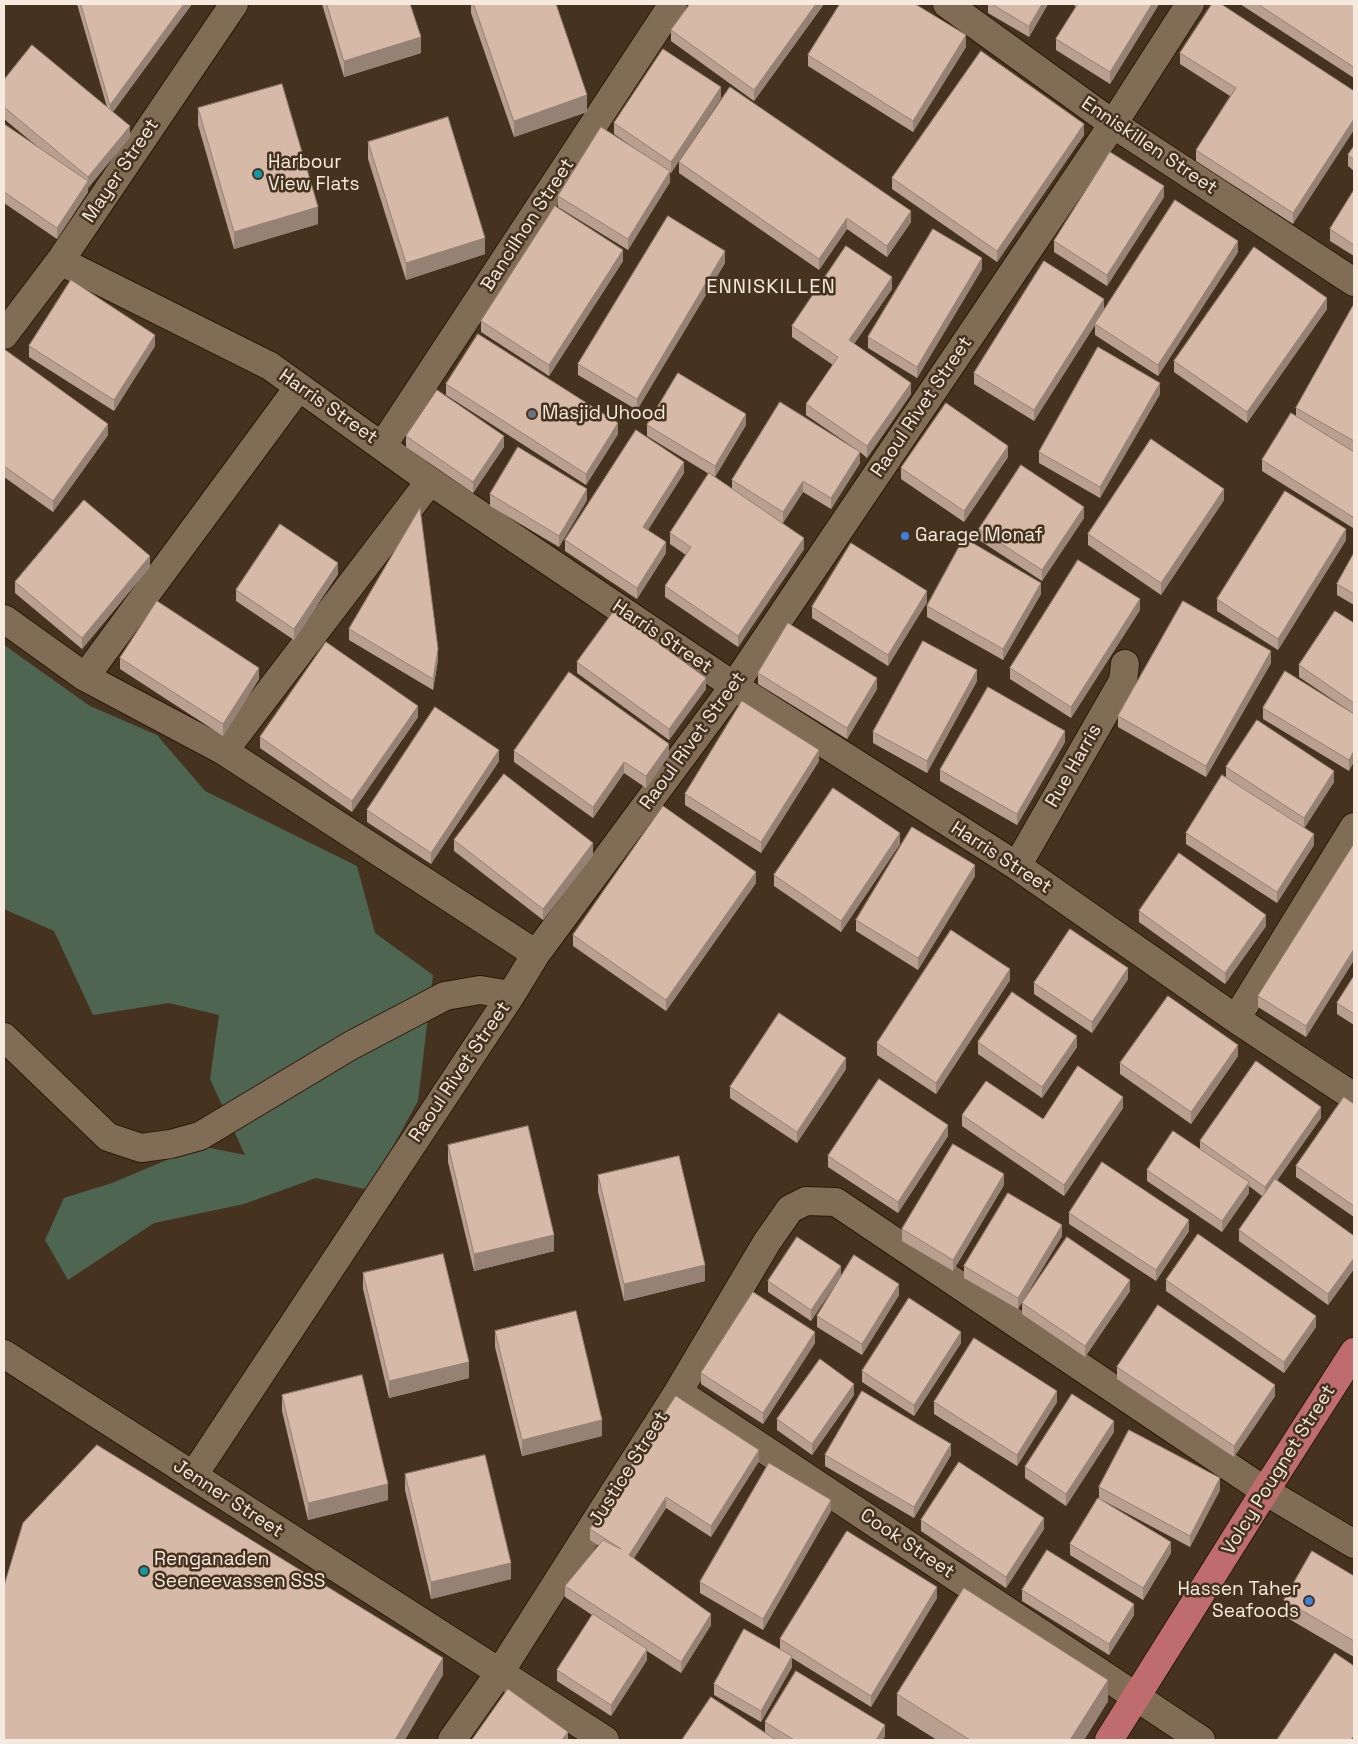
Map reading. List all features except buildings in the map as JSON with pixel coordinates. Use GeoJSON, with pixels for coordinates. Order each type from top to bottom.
{"type":"FeatureCollection","features":[{"type":"Feature","properties":{"kind":"main road","name":"Volcy Pougnet Street"},"geometry":{"type":"LineString","coordinates":[[1109,1740],[1354,1352]]}},
{"type":"Feature","properties":{"kind":"street","name":"Mayer Street"},"geometry":{"type":"LineString","coordinates":[[4,335],[60,261],[234,4]]}},
{"type":"Feature","properties":{"kind":"street","name":"Bancilhon Street"},"geometry":{"type":"LineString","coordinates":[[383,445],[673,4]]}},
{"type":"Feature","properties":{"kind":"street","name":"Enniskillen Street"},"geometry":{"type":"LineString","coordinates":[[947,4],[1108,130],[1354,282]]}},
{"type":"Feature","properties":{"kind":"street","name":"Raoul Rivet Street"},"geometry":{"type":"LineString","coordinates":[[192,1476],[511,996],[536,954],[734,686],[1108,130],[1190,4]]}},
{"type":"Feature","properties":{"kind":"street","name":"Harris Street"},"geometry":{"type":"LineString","coordinates":[[60,261],[270,366],[298,388],[383,445],[430,481],[734,686],[1017,866],[1236,1019],[1354,1097]]}},
{"type":"Feature","properties":{"kind":"street"},"geometry":{"type":"LineString","coordinates":[[85,677],[298,388]]}},
{"type":"Feature","properties":{"kind":"street"},"geometry":{"type":"LineString","coordinates":[[224,751],[430,481]]}},
{"type":"Feature","properties":{"kind":"street"},"geometry":{"type":"LineString","coordinates":[[4,619],[85,677],[224,751],[536,954]]}},
{"type":"Feature","properties":{"kind":"street","name":"Rue Harris"},"geometry":{"type":"LineString","coordinates":[[1017,866],[1123,681],[1125,664]]}},
{"type":"Feature","properties":{"kind":"street"},"geometry":{"type":"LineString","coordinates":[[1236,1019],[1354,827]]}},
{"type":"Feature","properties":{"kind":"street"},"geometry":{"type":"LineString","coordinates":[[4,1037],[108,1137],[141,1148],[171,1144],[200,1136],[350,1046],[445,996],[480,990],[511,996]]}},
{"type":"Feature","properties":{"kind":"street","name":"Justice Street"},"geometry":{"type":"LineString","coordinates":[[452,1740],[500,1672],[678,1392],[767,1242],[790,1209],[806,1201],[836,1202],[1265,1491]]}},
{"type":"Feature","properties":{"kind":"street","name":"Jenner Street"},"geometry":{"type":"LineString","coordinates":[[4,1354],[605,1740]]}},
{"type":"Feature","properties":{"kind":"street","name":"Cook Street"},"geometry":{"type":"LineString","coordinates":[[678,1392],[1201,1740]]}},
{"type":"Feature","properties":{"kind":"street"},"geometry":{"type":"LineString","coordinates":[[1265,1491],[1354,1544]]}},
{"type":"Feature","properties":{"kind":"green space"},"geometry":{"type":"Polygon","coordinates":[[[4,645],[90,706],[157,735],[205,791],[357,866],[375,933],[433,975],[418,1101],[369,1190],[316,1178],[244,1204],[154,1223],[68,1280],[45,1240],[64,1198],[112,1183],[200,1146],[245,1155],[210,1079],[219,1015],[169,1003],[93,1015],[54,931],[4,909],[4,645]]]}},
{"type":"Feature","properties":{"kind":"place","name":"Harbour View Flats"},"geometry":{"type":"Point","coordinates":[258,174]}},
{"type":"Feature","properties":{"kind":"place","name":"Masjid Uhood"},"geometry":{"type":"Point","coordinates":[532,414]}},
{"type":"Feature","properties":{"kind":"place","name":"Garage Monaf"},"geometry":{"type":"Point","coordinates":[905,536]}},
{"type":"Feature","properties":{"kind":"place","name":"Renganaden Seeneevassen SSS"},"geometry":{"type":"Point","coordinates":[144,1571]}},
{"type":"Feature","properties":{"kind":"place","name":"Hassen Taher Seafoods"},"geometry":{"type":"Point","coordinates":[1309,1601]}},
{"type":"Feature","properties":{"kind":"district","name":"ENNISKILLEN"},"geometry":{"type":"Point","coordinates":[771,288]}}]}
